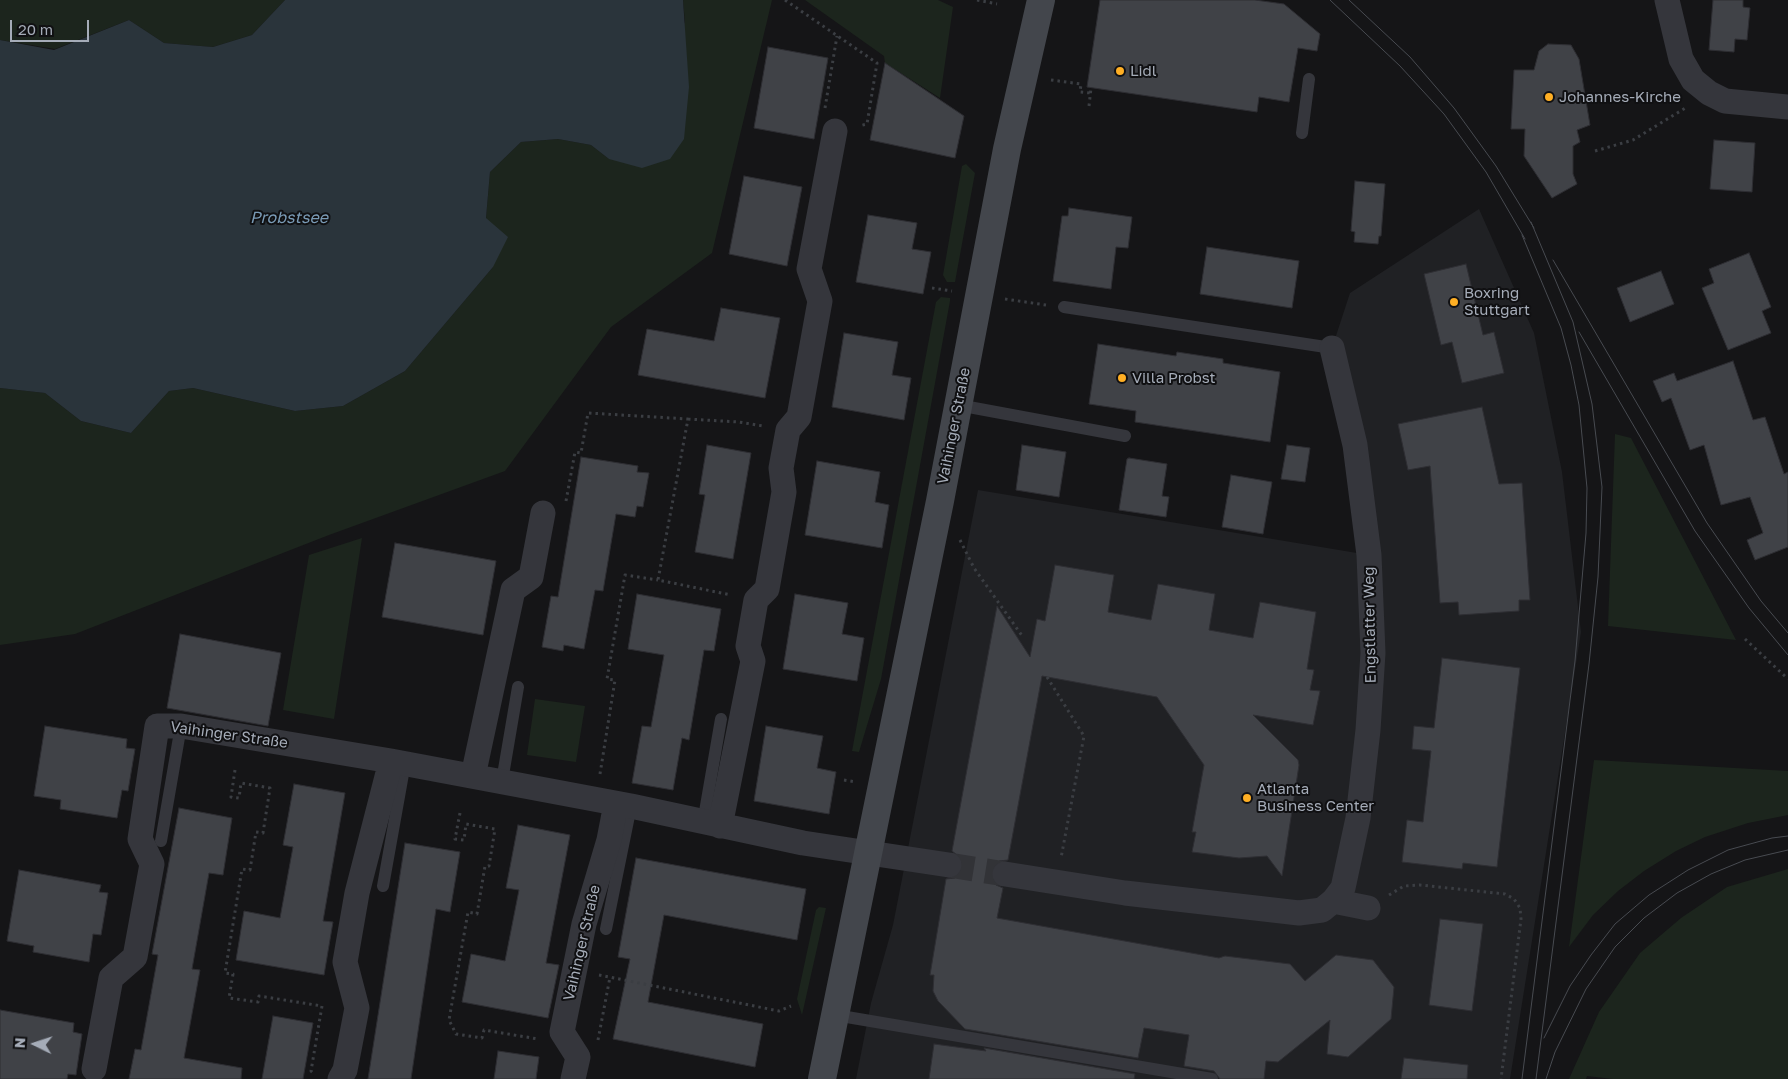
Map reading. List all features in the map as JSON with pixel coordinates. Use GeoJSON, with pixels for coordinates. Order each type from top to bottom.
{"type":"FeatureCollection","features":[{"type":"Feature","properties":{"kind":"main road","name":"Vaihinger Straße"},"geometry":{"type":"LineString","coordinates":[[822,1079],[866,853],[940,501],[978,295],[1041,0]]}},
{"type":"Feature","properties":{"kind":"street"},"geometry":{"type":"LineString","coordinates":[[1667,0],[1681,59],[1693,80],[1709,94],[1725,101],[1788,108]]}},
{"type":"Feature","properties":{"kind":"street"},"geometry":{"type":"LineString","coordinates":[[711,825],[754,660],[748,646],[756,600],[767,589],[784,492],[781,468],[788,430],[799,417],[820,301],[809,269],[835,131]]}},
{"type":"Feature","properties":{"kind":"street","name":"Engstlatter Weg"},"geometry":{"type":"LineString","coordinates":[[1332,348],[1355,445],[1369,555],[1373,653],[1368,730],[1358,818],[1343,888],[1333,901]]}},
{"type":"Feature","properties":{"kind":"street"},"geometry":{"type":"LineString","coordinates":[[473,776],[513,590],[531,577],[543,512]]}},
{"type":"Feature","properties":{"kind":"street","name":"Vaihinger Straße"},"geometry":{"type":"LineString","coordinates":[[94,1069],[111,978],[135,957],[152,864],[140,839],[157,726],[181,726],[398,762],[502,781],[711,825],[866,853]]}},
{"type":"Feature","properties":{"kind":"street"},"geometry":{"type":"LineString","coordinates":[[340,1079],[345,1070],[357,1008],[345,962],[357,893],[398,762]]}},
{"type":"Feature","properties":{"kind":"street","name":"Vaihinger Straße"},"geometry":{"type":"LineString","coordinates":[[562,1032],[584,924],[609,840],[614,804]]}},
{"type":"Feature","properties":{"kind":"street"},"geometry":{"type":"LineString","coordinates":[[866,853],[949,865]]}},
{"type":"Feature","properties":{"kind":"street"},"geometry":{"type":"LineString","coordinates":[[1005,874],[1057,883],[1299,913],[1322,910],[1333,901],[1368,908]]}},
{"type":"Feature","properties":{"kind":"street"},"geometry":{"type":"LineString","coordinates":[[562,1032],[578,1057],[573,1079]]}},
{"type":"Feature","properties":{"kind":"lane"},"geometry":{"type":"LineString","coordinates":[[1302,133],[1309,79]]}},
{"type":"Feature","properties":{"kind":"lane"},"geometry":{"type":"LineString","coordinates":[[1064,307],[1332,348]]}},
{"type":"Feature","properties":{"kind":"lane"},"geometry":{"type":"LineString","coordinates":[[958,405],[1125,436]]}},
{"type":"Feature","properties":{"kind":"lane"},"geometry":{"type":"LineString","coordinates":[[502,781],[518,687]]}},
{"type":"Feature","properties":{"kind":"lane"},"geometry":{"type":"LineString","coordinates":[[711,825],[721,719]]}},
{"type":"Feature","properties":{"kind":"lane"},"geometry":{"type":"LineString","coordinates":[[161,841],[181,726]]}},
{"type":"Feature","properties":{"kind":"lane"},"geometry":{"type":"LineString","coordinates":[[383,886],[398,762]]}},
{"type":"Feature","properties":{"kind":"lane"},"geometry":{"type":"LineString","coordinates":[[606,929],[614,804]]}},
{"type":"Feature","properties":{"kind":"lane"},"geometry":{"type":"LineString","coordinates":[[835,1015],[1212,1079]]}},
{"type":"Feature","properties":{"kind":"path"},"geometry":{"type":"LineString","coordinates":[[785,0],[838,36],[877,63],[867,124],[835,131],[825,108],[838,36]]}},
{"type":"Feature","properties":{"kind":"path"},"geometry":{"type":"LineString","coordinates":[[977,0],[997,4]]}},
{"type":"Feature","properties":{"kind":"path"},"geometry":{"type":"LineString","coordinates":[[1024,76],[1081,84],[1080,92],[1091,93]]}},
{"type":"Feature","properties":{"kind":"path"},"geometry":{"type":"LineString","coordinates":[[1089,106],[1091,88]]}},
{"type":"Feature","properties":{"kind":"path"},"geometry":{"type":"LineString","coordinates":[[1595,151],[1633,140],[1709,94]]}},
{"type":"Feature","properties":{"kind":"path"},"geometry":{"type":"LineString","coordinates":[[978,295],[1064,307]]}},
{"type":"Feature","properties":{"kind":"path"},"geometry":{"type":"LineString","coordinates":[[543,512],[564,511],[575,452],[581,453],[588,413],[739,422],[764,426]]}},
{"type":"Feature","properties":{"kind":"path"},"geometry":{"type":"LineString","coordinates":[[658,580],[688,419]]}},
{"type":"Feature","properties":{"kind":"path"},"geometry":{"type":"LineString","coordinates":[[940,501],[974,568],[1023,637]]}},
{"type":"Feature","properties":{"kind":"path"},"geometry":{"type":"LineString","coordinates":[[614,804],[615,680],[607,679],[625,575],[756,600]]}},
{"type":"Feature","properties":{"kind":"path"},"geometry":{"type":"LineString","coordinates":[[1745,639],[1788,679]]}},
{"type":"Feature","properties":{"kind":"path"},"geometry":{"type":"LineString","coordinates":[[1047,677],[1084,736],[1057,883]]}},
{"type":"Feature","properties":{"kind":"path"},"geometry":{"type":"LineString","coordinates":[[235,770],[231,797],[239,798],[242,783],[270,788],[263,833],[256,832],[250,870],[242,869],[225,973],[233,974],[229,998],[258,1002],[259,996],[322,1006],[311,1071],[320,1079]]}},
{"type":"Feature","properties":{"kind":"path"},"geometry":{"type":"LineString","coordinates":[[460,813],[455,839],[464,840],[466,824],[496,829],[489,866],[486,866],[477,914],[468,912],[449,1020],[456,1034],[482,1038],[484,1030],[548,1041],[562,1032]]}},
{"type":"Feature","properties":{"kind":"path"},"geometry":{"type":"LineString","coordinates":[[1368,908],[1404,886],[1420,885],[1505,894],[1514,899],[1520,908],[1521,919],[1501,1079]]}},
{"type":"Feature","properties":{"kind":"path"},"geometry":{"type":"LineString","coordinates":[[575,970],[779,1011],[792,1006]]}},
{"type":"Feature","properties":{"kind":"path"},"geometry":{"type":"LineString","coordinates":[[598,1041],[610,977]]}},
{"type":"Feature","properties":{"kind":"shaded area"},"geometry":{"type":"Polygon","coordinates":[[[0,0],[285,0],[252,35],[213,47],[164,43],[129,20],[55,49],[0,40],[0,0]]]}},
{"type":"Feature","properties":{"kind":"shaded area"},"geometry":{"type":"Polygon","coordinates":[[[683,0],[772,0],[712,253],[611,327],[505,471],[329,535],[75,634],[0,645],[0,388],[45,393],[81,421],[131,433],[169,391],[193,388],[295,411],[343,406],[405,371],[493,267],[486,218],[490,172],[521,142],[558,139],[591,145],[609,159],[685,22],[683,0]]]}},
{"type":"Feature","properties":{"kind":"shaded area"},"geometry":{"type":"Polygon","coordinates":[[[805,0],[938,0],[953,7],[940,98],[885,63],[884,56],[805,0]]]}},
{"type":"Feature","properties":{"kind":"shaded area"},"geometry":{"type":"Polygon","coordinates":[[[966,164],[975,173],[955,282],[947,282],[943,275],[962,166],[966,164]]]}},
{"type":"Feature","properties":{"kind":"shaded area"},"geometry":{"type":"Polygon","coordinates":[[[1479,209],[1534,333],[1562,472],[1581,632],[1510,1079],[856,1079],[871,1003],[893,925],[978,490],[1369,555],[1332,348],[1350,293],[1479,209]]]}},
{"type":"Feature","properties":{"kind":"shaded area"},"geometry":{"type":"Polygon","coordinates":[[[941,297],[950,298],[950,301],[881,679],[859,752],[852,751],[936,302],[941,297]]]}},
{"type":"Feature","properties":{"kind":"shaded area"},"geometry":{"type":"Polygon","coordinates":[[[1615,434],[1631,438],[1736,640],[1608,626],[1615,434]]]}},
{"type":"Feature","properties":{"kind":"shaded area"},"geometry":{"type":"Polygon","coordinates":[[[362,538],[334,719],[283,710],[309,555],[362,538]]]}},
{"type":"Feature","properties":{"kind":"shaded area"},"geometry":{"type":"Polygon","coordinates":[[[535,699],[585,706],[576,762],[527,755],[535,699]]]}},
{"type":"Feature","properties":{"kind":"shaded area"},"geometry":{"type":"Polygon","coordinates":[[[1594,760],[1788,771],[1788,815],[1748,823],[1705,837],[1676,851],[1644,871],[1618,891],[1593,915],[1569,947],[1594,760]]]}},
{"type":"Feature","properties":{"kind":"shaded area"},"geometry":{"type":"Polygon","coordinates":[[[1788,869],[1788,1079],[1613,1079],[1587,1076],[1586,1079],[1569,1079],[1599,1012],[1640,953],[1681,918],[1727,887],[1788,869]]]}},
{"type":"Feature","properties":{"kind":"shaded area"},"geometry":{"type":"Polygon","coordinates":[[[819,907],[826,908],[802,1015],[797,999],[816,910],[819,907]]]}},
{"type":"Feature","properties":{"kind":"water","name":"Probstsee"},"geometry":{"type":"Polygon","coordinates":[[[285,0],[683,0],[689,87],[684,139],[670,159],[642,168],[609,159],[591,145],[558,139],[521,142],[490,172],[486,218],[508,237],[493,267],[405,371],[343,406],[295,411],[193,388],[169,391],[131,433],[81,421],[45,393],[0,388],[0,40],[54,50],[129,20],[164,43],[213,47],[252,35],[285,0]]]}},
{"type":"Feature","properties":{"kind":"building"},"geometry":{"type":"Polygon","coordinates":[[[1100,0],[1255,0],[1284,4],[1320,34],[1317,51],[1298,48],[1289,102],[1259,97],[1257,112],[1087,87],[1100,0]]]}},
{"type":"Feature","properties":{"kind":"building"},"geometry":{"type":"Polygon","coordinates":[[[1713,0],[1743,0],[1743,7],[1750,8],[1747,40],[1735,39],[1734,52],[1709,50],[1713,0]]]}},
{"type":"Feature","properties":{"kind":"building","name":"Johannes-Kirche"},"geometry":{"type":"Polygon","coordinates":[[[1548,44],[1571,45],[1579,59],[1590,125],[1577,130],[1580,142],[1573,146],[1573,174],[1577,184],[1552,198],[1524,156],[1525,129],[1511,129],[1514,70],[1534,70],[1539,51],[1548,44]]]}},
{"type":"Feature","properties":{"kind":"building"},"geometry":{"type":"Polygon","coordinates":[[[768,47],[828,58],[814,139],[754,128],[768,47]]]}},
{"type":"Feature","properties":{"kind":"building"},"geometry":{"type":"Polygon","coordinates":[[[885,63],[964,116],[955,158],[870,140],[885,63]]]}},
{"type":"Feature","properties":{"kind":"building"},"geometry":{"type":"Polygon","coordinates":[[[1714,140],[1755,143],[1752,192],[1710,189],[1714,140]]]}},
{"type":"Feature","properties":{"kind":"building"},"geometry":{"type":"Polygon","coordinates":[[[744,176],[802,187],[787,266],[729,254],[744,176]]]}},
{"type":"Feature","properties":{"kind":"building"},"geometry":{"type":"Polygon","coordinates":[[[1355,181],[1385,184],[1381,236],[1379,236],[1378,244],[1354,242],[1355,232],[1351,231],[1355,181]]]}},
{"type":"Feature","properties":{"kind":"building"},"geometry":{"type":"Polygon","coordinates":[[[1069,208],[1132,217],[1128,248],[1116,247],[1111,289],[1053,281],[1062,216],[1068,216],[1069,208]]]}},
{"type":"Feature","properties":{"kind":"building"},"geometry":{"type":"Polygon","coordinates":[[[868,215],[917,223],[912,249],[931,252],[923,294],[856,282],[868,215]]]}},
{"type":"Feature","properties":{"kind":"building"},"geometry":{"type":"Polygon","coordinates":[[[1207,247],[1299,261],[1292,308],[1200,294],[1207,247]]]}},
{"type":"Feature","properties":{"kind":"building"},"geometry":{"type":"Polygon","coordinates":[[[1749,253],[1771,307],[1762,311],[1771,333],[1728,350],[1702,288],[1714,283],[1709,269],[1749,253]]]}},
{"type":"Feature","properties":{"kind":"building"},"geometry":{"type":"Polygon","coordinates":[[[1466,264],[1483,335],[1494,332],[1504,373],[1462,383],[1452,342],[1441,345],[1424,274],[1466,264]]]}},
{"type":"Feature","properties":{"kind":"building"},"geometry":{"type":"Polygon","coordinates":[[[1661,271],[1674,304],[1630,322],[1617,288],[1661,271]]]}},
{"type":"Feature","properties":{"kind":"building"},"geometry":{"type":"Polygon","coordinates":[[[721,308],[780,318],[765,398],[638,375],[647,329],[714,341],[721,308]]]}},
{"type":"Feature","properties":{"kind":"building"},"geometry":{"type":"Polygon","coordinates":[[[844,333],[898,342],[892,375],[911,378],[904,420],[832,407],[844,333]]]}},
{"type":"Feature","properties":{"kind":"building"},"geometry":{"type":"Polygon","coordinates":[[[1098,344],[1176,356],[1177,352],[1223,359],[1223,363],[1280,372],[1270,442],[1135,422],[1136,411],[1089,404],[1098,344]]]}},
{"type":"Feature","properties":{"kind":"building"},"geometry":{"type":"Polygon","coordinates":[[[1733,361],[1753,420],[1765,417],[1784,474],[1788,472],[1788,547],[1755,560],[1747,540],[1763,533],[1750,497],[1721,505],[1704,445],[1690,450],[1671,398],[1662,402],[1653,381],[1674,373],[1677,381],[1733,361]]]}},
{"type":"Feature","properties":{"kind":"building"},"geometry":{"type":"Polygon","coordinates":[[[1482,407],[1499,484],[1522,483],[1530,600],[1519,600],[1519,611],[1459,615],[1458,602],[1440,603],[1430,466],[1408,470],[1398,424],[1482,407]]]}},
{"type":"Feature","properties":{"kind":"building"},"geometry":{"type":"Polygon","coordinates":[[[707,445],[751,453],[733,559],[695,552],[705,495],[699,494],[707,445]]]}},
{"type":"Feature","properties":{"kind":"building"},"geometry":{"type":"Polygon","coordinates":[[[1022,445],[1066,452],[1059,497],[1016,490],[1022,445]]]}},
{"type":"Feature","properties":{"kind":"building"},"geometry":{"type":"Polygon","coordinates":[[[1287,445],[1310,448],[1305,482],[1281,479],[1287,445]]]}},
{"type":"Feature","properties":{"kind":"building"},"geometry":{"type":"Polygon","coordinates":[[[581,457],[638,466],[637,472],[649,473],[643,507],[637,506],[635,517],[616,514],[603,591],[595,590],[584,649],[564,645],[563,651],[542,647],[551,596],[558,597],[581,457]]]}},
{"type":"Feature","properties":{"kind":"building"},"geometry":{"type":"Polygon","coordinates":[[[1127,459],[1167,464],[1162,496],[1169,497],[1166,517],[1119,510],[1127,459]]]}},
{"type":"Feature","properties":{"kind":"building"},"geometry":{"type":"Polygon","coordinates":[[[817,461],[880,472],[875,502],[889,505],[882,548],[805,535],[817,461]]]}},
{"type":"Feature","properties":{"kind":"building"},"geometry":{"type":"Polygon","coordinates":[[[1231,475],[1272,482],[1263,534],[1222,527],[1231,475]]]}},
{"type":"Feature","properties":{"kind":"building"},"geometry":{"type":"Polygon","coordinates":[[[395,543],[496,561],[483,635],[382,617],[395,543]]]}},
{"type":"Feature","properties":{"kind":"building","name":"Atlanta Business Center"},"geometry":{"type":"Polygon","coordinates":[[[1055,565],[1114,575],[1108,612],[1151,620],[1158,584],[1215,594],[1209,630],[1253,638],[1260,602],[1316,612],[1307,669],[1314,670],[1310,690],[1320,691],[1313,725],[1253,715],[1298,760],[1299,765],[1282,876],[1267,856],[1239,858],[1192,852],[1196,832],[1192,832],[1204,765],[1157,697],[1042,676],[1008,860],[999,861],[991,871],[992,880],[996,885],[1003,888],[997,918],[1219,958],[1225,956],[1290,964],[1305,981],[1336,955],[1373,960],[1394,987],[1391,1019],[1348,1057],[1327,1054],[1330,1020],[1278,1062],[1266,1061],[1264,1079],[1220,1079],[1214,1071],[1184,1066],[1189,1035],[1144,1028],[1138,1058],[965,1029],[938,1001],[933,991],[934,975],[930,975],[946,879],[955,878],[963,868],[962,859],[952,851],[997,606],[1030,657],[1037,619],[1045,621],[1055,565]]]}},
{"type":"Feature","properties":{"kind":"building"},"geometry":{"type":"Polygon","coordinates":[[[637,594],[721,609],[714,651],[704,650],[689,740],[682,738],[673,790],[632,783],[642,726],[651,727],[664,655],[628,649],[637,594]]]}},
{"type":"Feature","properties":{"kind":"building"},"geometry":{"type":"Polygon","coordinates":[[[795,594],[848,603],[842,634],[864,638],[857,681],[783,669],[795,594]]]}},
{"type":"Feature","properties":{"kind":"building"},"geometry":{"type":"Polygon","coordinates":[[[180,634],[281,653],[268,726],[167,708],[180,634]]]}},
{"type":"Feature","properties":{"kind":"building"},"geometry":{"type":"Polygon","coordinates":[[[1442,658],[1520,668],[1497,867],[1463,863],[1462,869],[1402,862],[1407,820],[1423,822],[1431,751],[1412,749],[1414,726],[1434,728],[1442,658]]]}},
{"type":"Feature","properties":{"kind":"building"},"geometry":{"type":"Polygon","coordinates":[[[45,726],[127,739],[126,748],[135,749],[128,791],[122,790],[117,818],[60,809],[61,800],[34,796],[45,726]]]}},
{"type":"Feature","properties":{"kind":"building"},"geometry":{"type":"Polygon","coordinates":[[[766,726],[823,736],[817,768],[836,772],[829,814],[754,801],[766,726]]]}},
{"type":"Feature","properties":{"kind":"building"},"geometry":{"type":"Polygon","coordinates":[[[294,784],[345,793],[323,921],[333,922],[324,975],[236,960],[244,911],[280,918],[293,847],[283,845],[294,784]]]}},
{"type":"Feature","properties":{"kind":"building"},"geometry":{"type":"Polygon","coordinates":[[[179,808],[232,818],[223,875],[209,873],[192,969],[200,970],[184,1058],[242,1068],[241,1079],[129,1079],[135,1049],[141,1050],[158,955],[152,954],[179,808]]]}},
{"type":"Feature","properties":{"kind":"building"},"geometry":{"type":"Polygon","coordinates":[[[518,825],[570,835],[546,963],[559,965],[548,1018],[462,1002],[471,954],[505,961],[519,890],[506,888],[518,825]]]}},
{"type":"Feature","properties":{"kind":"building"},"geometry":{"type":"Polygon","coordinates":[[[405,843],[460,852],[450,912],[436,909],[411,1079],[368,1079],[405,843]]]}},
{"type":"Feature","properties":{"kind":"building"},"geometry":{"type":"Polygon","coordinates":[[[636,858],[806,889],[797,940],[664,915],[648,1002],[763,1024],[755,1067],[613,1039],[630,959],[618,957],[636,858]]]}},
{"type":"Feature","properties":{"kind":"building"},"geometry":{"type":"Polygon","coordinates":[[[19,870],[101,885],[99,892],[108,893],[101,935],[93,934],[89,962],[33,952],[34,946],[7,941],[19,870]]]}},
{"type":"Feature","properties":{"kind":"building"},"geometry":{"type":"Polygon","coordinates":[[[1440,919],[1483,924],[1472,1011],[1429,1005],[1440,919]]]}},
{"type":"Feature","properties":{"kind":"building"},"geometry":{"type":"Polygon","coordinates":[[[0,1010],[74,1023],[73,1032],[82,1034],[76,1075],[68,1074],[67,1079],[0,1079],[0,1010]]]}},
{"type":"Feature","properties":{"kind":"building"},"geometry":{"type":"Polygon","coordinates":[[[273,1016],[313,1023],[303,1079],[262,1079],[273,1016]]]}},
{"type":"Feature","properties":{"kind":"building"},"geometry":{"type":"Polygon","coordinates":[[[934,1044],[986,1051],[984,1048],[1135,1074],[1134,1079],[929,1079],[934,1044]]]}},
{"type":"Feature","properties":{"kind":"building"},"geometry":{"type":"Polygon","coordinates":[[[498,1051],[539,1057],[536,1079],[494,1079],[498,1051]]]}},
{"type":"Feature","properties":{"kind":"building"},"geometry":{"type":"Polygon","coordinates":[[[1404,1058],[1468,1065],[1467,1079],[1401,1079],[1404,1058]]]}},
{"type":"Feature","properties":{"kind":"tunnel"},"geometry":{"type":"LineString","coordinates":[[949,865],[1005,874]]}},
{"type":"Feature","properties":{"kind":"tram line"},"geometry":{"type":"LineString","coordinates":[[1330,0],[1400,66],[1444,114],[1486,172],[1525,239]]}},
{"type":"Feature","properties":{"kind":"tram line"},"geometry":{"type":"LineString","coordinates":[[1349,0],[1410,57],[1454,108],[1496,166],[1534,228]]}},
{"type":"Feature","properties":{"kind":"tram line"},"geometry":{"type":"LineString","coordinates":[[1531,222],[1573,322],[1592,404],[1602,487],[1598,577],[1589,664],[1536,1079]]}},
{"type":"Feature","properties":{"kind":"tram line"},"geometry":{"type":"LineString","coordinates":[[1522,235],[1561,328],[1571,365],[1579,405],[1587,488],[1586,533],[1575,661],[1522,1079]]}},
{"type":"Feature","properties":{"kind":"tram line"},"geometry":{"type":"LineString","coordinates":[[1553,260],[1707,523],[1761,601],[1788,633]]}},
{"type":"Feature","properties":{"kind":"tram line"},"geometry":{"type":"LineString","coordinates":[[1579,332],[1695,531],[1749,608],[1788,655]]}},
{"type":"Feature","properties":{"kind":"tram line"},"geometry":{"type":"LineString","coordinates":[[1544,1038],[1570,986],[1591,955],[1615,924],[1649,895],[1688,870],[1728,850],[1772,838],[1788,836]]}},
{"type":"Feature","properties":{"kind":"tram line"},"geometry":{"type":"LineString","coordinates":[[1546,1079],[1555,1052],[1586,989],[1615,947],[1644,918],[1677,893],[1711,874],[1745,860],[1788,850]]}},
{"type":"Feature","properties":{"kind":"place","name":"Lidl"},"geometry":{"type":"Point","coordinates":[1120,71]}},
{"type":"Feature","properties":{"kind":"place","name":"Johannes-Kirche"},"geometry":{"type":"Point","coordinates":[1549,97]}},
{"type":"Feature","properties":{"kind":"place","name":"Boxring Stuttgart"},"geometry":{"type":"Point","coordinates":[1454,302]}},
{"type":"Feature","properties":{"kind":"place","name":"Villa Probst"},"geometry":{"type":"Point","coordinates":[1122,378]}},
{"type":"Feature","properties":{"kind":"place","name":"Atlanta Business Center"},"geometry":{"type":"Point","coordinates":[1247,798]}}]}
